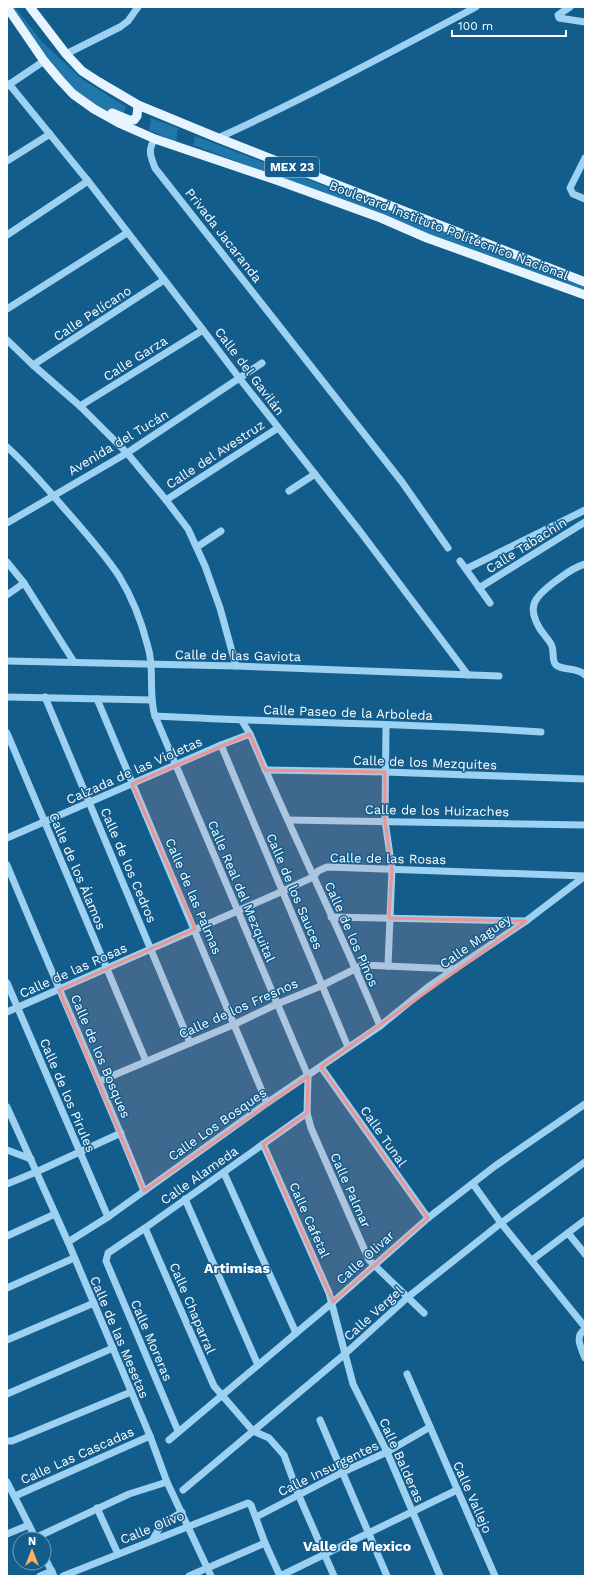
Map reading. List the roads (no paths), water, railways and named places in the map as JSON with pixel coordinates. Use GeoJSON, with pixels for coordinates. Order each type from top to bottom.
{"type":"FeatureCollection","features":[{"type":"Feature","properties":{"kind":"main road","name":"Boulevard Instituto Politécnico Nacional"},"geometry":{"type":"LineString","coordinates":[[7,7],[44,61],[74,94],[94,109],[121,124],[155,139],[374,215],[427,238],[585,295]]}},
{"type":"Feature","properties":{"kind":"main road","name":"Boulevard Instituto Politécnico Nacional"},"geometry":{"type":"LineString","coordinates":[[30,7],[66,54],[82,71],[138,105],[218,138],[585,282]]}},
{"type":"Feature","properties":{"kind":"main road"},"geometry":{"type":"LineString","coordinates":[[94,109],[101,109],[129,120],[134,120],[137,116],[138,105]]}},
{"type":"Feature","properties":{"kind":"street"},"geometry":{"type":"LineString","coordinates":[[66,54],[120,27],[128,21],[138,7]]}},
{"type":"Feature","properties":{"kind":"street"},"geometry":{"type":"LineString","coordinates":[[218,138],[273,113],[476,7]]}},
{"type":"Feature","properties":{"kind":"street"},"geometry":{"type":"LineString","coordinates":[[570,7],[560,12],[558,17],[561,20],[585,22]]}},
{"type":"Feature","properties":{"kind":"street"},"geometry":{"type":"LineString","coordinates":[[8,85],[44,61]]}},
{"type":"Feature","properties":{"kind":"street","name":"Calle del Gavilán"},"geometry":{"type":"LineString","coordinates":[[8,85],[88,181],[315,474],[468,675]]}},
{"type":"Feature","properties":{"kind":"street"},"geometry":{"type":"LineString","coordinates":[[7,161],[50,134]]}},
{"type":"Feature","properties":{"kind":"street","name":"Privada Jacaranda"},"geometry":{"type":"LineString","coordinates":[[155,139],[150,145],[150,154],[155,168],[402,482],[448,548]]}},
{"type":"Feature","properties":{"kind":"street"},"geometry":{"type":"LineString","coordinates":[[585,158],[570,188],[573,194],[585,199]]}},
{"type":"Feature","properties":{"kind":"street"},"geometry":{"type":"LineString","coordinates":[[7,235],[88,181]]}},
{"type":"Feature","properties":{"kind":"street"},"geometry":{"type":"LineString","coordinates":[[7,309],[127,233]]}},
{"type":"Feature","properties":{"kind":"street","name":"Calle Pelícano"},"geometry":{"type":"LineString","coordinates":[[33,365],[164,280]]}},
{"type":"Feature","properties":{"kind":"street","name":"Calle Garza"},"geometry":{"type":"LineString","coordinates":[[80,406],[203,330]]}},
{"type":"Feature","properties":{"kind":"street"},"geometry":{"type":"LineString","coordinates":[[7,340],[80,406],[127,453],[188,529],[220,608],[236,666]]}},
{"type":"Feature","properties":{"kind":"street","name":"Avenida del Tucán"},"geometry":{"type":"LineString","coordinates":[[7,523],[52,495],[127,453],[262,363]]}},
{"type":"Feature","properties":{"kind":"street","name":"Calle del Avestruz"},"geometry":{"type":"LineString","coordinates":[[166,500],[278,428]]}},
{"type":"Feature","properties":{"kind":"street","name":"Calle Real del Mezquital"},"geometry":{"type":"LineString","coordinates":[[7,447],[97,546],[119,577],[140,620],[149,648],[152,665],[152,700],[155,716],[308,1076]]}},
{"type":"Feature","properties":{"kind":"street"},"geometry":{"type":"LineString","coordinates":[[289,491],[315,474]]}},
{"type":"Feature","properties":{"kind":"street"},"geometry":{"type":"LineString","coordinates":[[466,569],[585,510]]}},
{"type":"Feature","properties":{"kind":"street","name":"Calle Tabachín"},"geometry":{"type":"LineString","coordinates":[[479,588],[585,522]]}},
{"type":"Feature","properties":{"kind":"street"},"geometry":{"type":"LineString","coordinates":[[196,547],[221,532]]}},
{"type":"Feature","properties":{"kind":"street"},"geometry":{"type":"LineString","coordinates":[[460,561],[490,603]]}},
{"type":"Feature","properties":{"kind":"street"},"geometry":{"type":"LineString","coordinates":[[7,562],[24,583],[74,662]]}},
{"type":"Feature","properties":{"kind":"street"},"geometry":{"type":"LineString","coordinates":[[585,564],[570,571],[541,593],[536,599],[534,606],[536,621],[553,648],[553,659],[556,665],[559,667],[577,670],[585,675]]}},
{"type":"Feature","properties":{"kind":"street"},"geometry":{"type":"LineString","coordinates":[[7,595],[24,583]]}},
{"type":"Feature","properties":{"kind":"street","name":"Calle de las Gaviota"},"geometry":{"type":"LineString","coordinates":[[7,661],[236,666],[499,676]]}},
{"type":"Feature","properties":{"kind":"street"},"geometry":{"type":"LineString","coordinates":[[7,697],[152,700]]}},
{"type":"Feature","properties":{"kind":"street","name":"Calle de los Cedros"},"geometry":{"type":"LineString","coordinates":[[45,697],[190,1043]]}},
{"type":"Feature","properties":{"kind":"street","name":"Calle de las Palmas"},"geometry":{"type":"LineString","coordinates":[[97,699],[267,1103]]}},
{"type":"Feature","properties":{"kind":"street","name":"Calle Paseo de la Arboleda"},"geometry":{"type":"LineString","coordinates":[[155,716],[242,721],[541,732]]}},
{"type":"Feature","properties":{"kind":"street","name":"Calle de los Pinos"},"geometry":{"type":"LineString","coordinates":[[242,721],[250,734],[331,917],[356,968],[380,1026]]}},
{"type":"Feature","properties":{"kind":"street"},"geometry":{"type":"LineString","coordinates":[[386,726],[385,821],[392,869],[388,918],[388,966]]}},
{"type":"Feature","properties":{"kind":"street","name":"Calle de los Álamos"},"geometry":{"type":"LineString","coordinates":[[7,733],[146,1061]]}},
{"type":"Feature","properties":{"kind":"street","name":"Calzada de las Violetas"},"geometry":{"type":"LineString","coordinates":[[7,838],[220,745],[250,734]]}},
{"type":"Feature","properties":{"kind":"street","name":"Calle de los Sauces"},"geometry":{"type":"LineString","coordinates":[[220,745],[348,1047]]}},
{"type":"Feature","properties":{"kind":"street","name":"Calle de los Mezquites"},"geometry":{"type":"LineString","coordinates":[[265,770],[385,772],[585,779]]}},
{"type":"Feature","properties":{"kind":"street","name":"Calle de los Huizaches"},"geometry":{"type":"LineString","coordinates":[[288,820],[585,826]]}},
{"type":"Feature","properties":{"kind":"street","name":"Calle de los Bosques"},"geometry":{"type":"LineString","coordinates":[[7,865],[59,990],[100,1082],[144,1191]]}},
{"type":"Feature","properties":{"kind":"street","name":"Calle de las Rosas"},"geometry":{"type":"LineString","coordinates":[[7,1012],[283,891],[313,877],[318,871],[327,867],[585,876]]}},
{"type":"Feature","properties":{"kind":"street","name":"Calle Maguey"},"geometry":{"type":"LineString","coordinates":[[380,1026],[428,988],[526,920],[585,876]]}},
{"type":"Feature","properties":{"kind":"street"},"geometry":{"type":"LineString","coordinates":[[331,917],[526,920]]}},
{"type":"Feature","properties":{"kind":"street","name":"Calle de los Fresnos"},"geometry":{"type":"LineString","coordinates":[[100,1082],[321,986],[363,965],[455,969]]}},
{"type":"Feature","properties":{"kind":"street","name":"Calle de los Pirules"},"geometry":{"type":"LineString","coordinates":[[7,983],[108,1217]]}},
{"type":"Feature","properties":{"kind":"street","name":"Calle Los Bosques"},"geometry":{"type":"LineString","coordinates":[[68,1242],[108,1217],[267,1103],[380,1026]]}},
{"type":"Feature","properties":{"kind":"street","name":"Calle Tunal"},"geometry":{"type":"LineString","coordinates":[[321,1067],[428,1218]]}},
{"type":"Feature","properties":{"kind":"street","name":"Calle Palmar"},"geometry":{"type":"LineString","coordinates":[[308,1076],[307,1113],[314,1136],[369,1260],[373,1266],[424,1313]]}},
{"type":"Feature","properties":{"kind":"street","name":"Calle Olivar"},"geometry":{"type":"LineString","coordinates":[[169,1440],[333,1302],[428,1218],[495,1166],[585,1104]]}},
{"type":"Feature","properties":{"kind":"street","name":"Calle de las Mesetas"},"geometry":{"type":"LineString","coordinates":[[8,1111],[68,1242],[150,1436],[167,1482],[211,1576]]}},
{"type":"Feature","properties":{"kind":"street","name":"Calle Alameda"},"geometry":{"type":"LineString","coordinates":[[106,1257],[108,1253],[224,1173],[307,1113]]}},
{"type":"Feature","properties":{"kind":"street"},"geometry":{"type":"LineString","coordinates":[[7,1184],[121,1133]]}},
{"type":"Feature","properties":{"kind":"street","name":"Calle Cafetal"},"geometry":{"type":"LineString","coordinates":[[263,1144],[333,1302],[346,1353]]}},
{"type":"Feature","properties":{"kind":"street"},"geometry":{"type":"LineString","coordinates":[[7,1150],[31,1159]]}},
{"type":"Feature","properties":{"kind":"street","name":"Calle Vergel"},"geometry":{"type":"LineString","coordinates":[[183,1490],[252,1430],[346,1353],[408,1297],[501,1223],[585,1162]]}},
{"type":"Feature","properties":{"kind":"street"},"geometry":{"type":"LineString","coordinates":[[224,1173],[296,1333]]}},
{"type":"Feature","properties":{"kind":"street"},"geometry":{"type":"LineString","coordinates":[[473,1184],[501,1223],[585,1328],[580,1333],[579,1337],[585,1358]]}},
{"type":"Feature","properties":{"kind":"street"},"geometry":{"type":"LineString","coordinates":[[185,1199],[258,1365]]}},
{"type":"Feature","properties":{"kind":"street"},"geometry":{"type":"LineString","coordinates":[[7,1236],[55,1214]]}},
{"type":"Feature","properties":{"kind":"street"},"geometry":{"type":"LineString","coordinates":[[532,1260],[585,1220]]}},
{"type":"Feature","properties":{"kind":"street","name":"Calle Chaparral"},"geometry":{"type":"LineString","coordinates":[[145,1228],[210,1378],[222,1395],[252,1430]]}},
{"type":"Feature","properties":{"kind":"street"},"geometry":{"type":"LineString","coordinates":[[568,1233],[585,1254]]}},
{"type":"Feature","properties":{"kind":"street","name":"Calle Moreras"},"geometry":{"type":"LineString","coordinates":[[106,1257],[106,1261],[178,1431]]}},
{"type":"Feature","properties":{"kind":"street"},"geometry":{"type":"LineString","coordinates":[[7,1288],[74,1258]]}},
{"type":"Feature","properties":{"kind":"street"},"geometry":{"type":"LineString","coordinates":[[7,1340],[94,1303]]}},
{"type":"Feature","properties":{"kind":"street"},"geometry":{"type":"LineString","coordinates":[[7,1394],[113,1348]]}},
{"type":"Feature","properties":{"kind":"street","name":"Calle Balderas"},"geometry":{"type":"LineString","coordinates":[[346,1353],[353,1384],[387,1452],[440,1576]]}},
{"type":"Feature","properties":{"kind":"street","name":"Calle Vallejo"},"geometry":{"type":"LineString","coordinates":[[407,1374],[456,1490],[495,1576]]}},
{"type":"Feature","properties":{"kind":"street"},"geometry":{"type":"LineString","coordinates":[[7,1441],[131,1392]]}},
{"type":"Feature","properties":{"kind":"street"},"geometry":{"type":"LineString","coordinates":[[320,1420],[387,1576]]}},
{"type":"Feature","properties":{"kind":"street","name":"Calle Insurgentes"},"geometry":{"type":"LineString","coordinates":[[256,1517],[343,1472],[387,1452],[430,1427]]}},
{"type":"Feature","properties":{"kind":"street"},"geometry":{"type":"LineString","coordinates":[[252,1430],[269,1438],[282,1451],[291,1470],[299,1496],[334,1576]]}},
{"type":"Feature","properties":{"kind":"street","name":"Calle Las Cascadas"},"geometry":{"type":"LineString","coordinates":[[15,1496],[150,1436]]}},
{"type":"Feature","properties":{"kind":"street"},"geometry":{"type":"LineString","coordinates":[[7,1482],[32,1531]]}},
{"type":"Feature","properties":{"kind":"street"},"geometry":{"type":"LineString","coordinates":[[51,1531],[129,1494],[167,1482]]}},
{"type":"Feature","properties":{"kind":"street"},"geometry":{"type":"LineString","coordinates":[[256,1517],[265,1543],[280,1576],[456,1490]]}},
{"type":"Feature","properties":{"kind":"street","name":"Calle Olivo"},"geometry":{"type":"LineString","coordinates":[[63,1576],[188,1525],[250,1503],[256,1517]]}},
{"type":"Feature","properties":{"kind":"street"},"geometry":{"type":"LineString","coordinates":[[97,1508],[118,1554]]}},
{"type":"Feature","properties":{"kind":"street"},"geometry":{"type":"LineString","coordinates":[[153,1539],[161,1525],[182,1512]]}},
{"type":"Feature","properties":{"kind":"street"},"geometry":{"type":"LineString","coordinates":[[7,1534],[29,1525]]}},
{"type":"Feature","properties":{"kind":"street"},"geometry":{"type":"LineString","coordinates":[[189,1576],[265,1543]]}},
{"type":"Feature","properties":{"kind":"street"},"geometry":{"type":"LineString","coordinates":[[40,1576],[53,1574]]}},
{"type":"Feature","properties":{"kind":"district","name":"Artimisas"},"geometry":{"type":"Point","coordinates":[237,1268]}},
{"type":"Feature","properties":{"kind":"district","name":"Valle de Mexico"},"geometry":{"type":"Point","coordinates":[357,1546]}}]}
